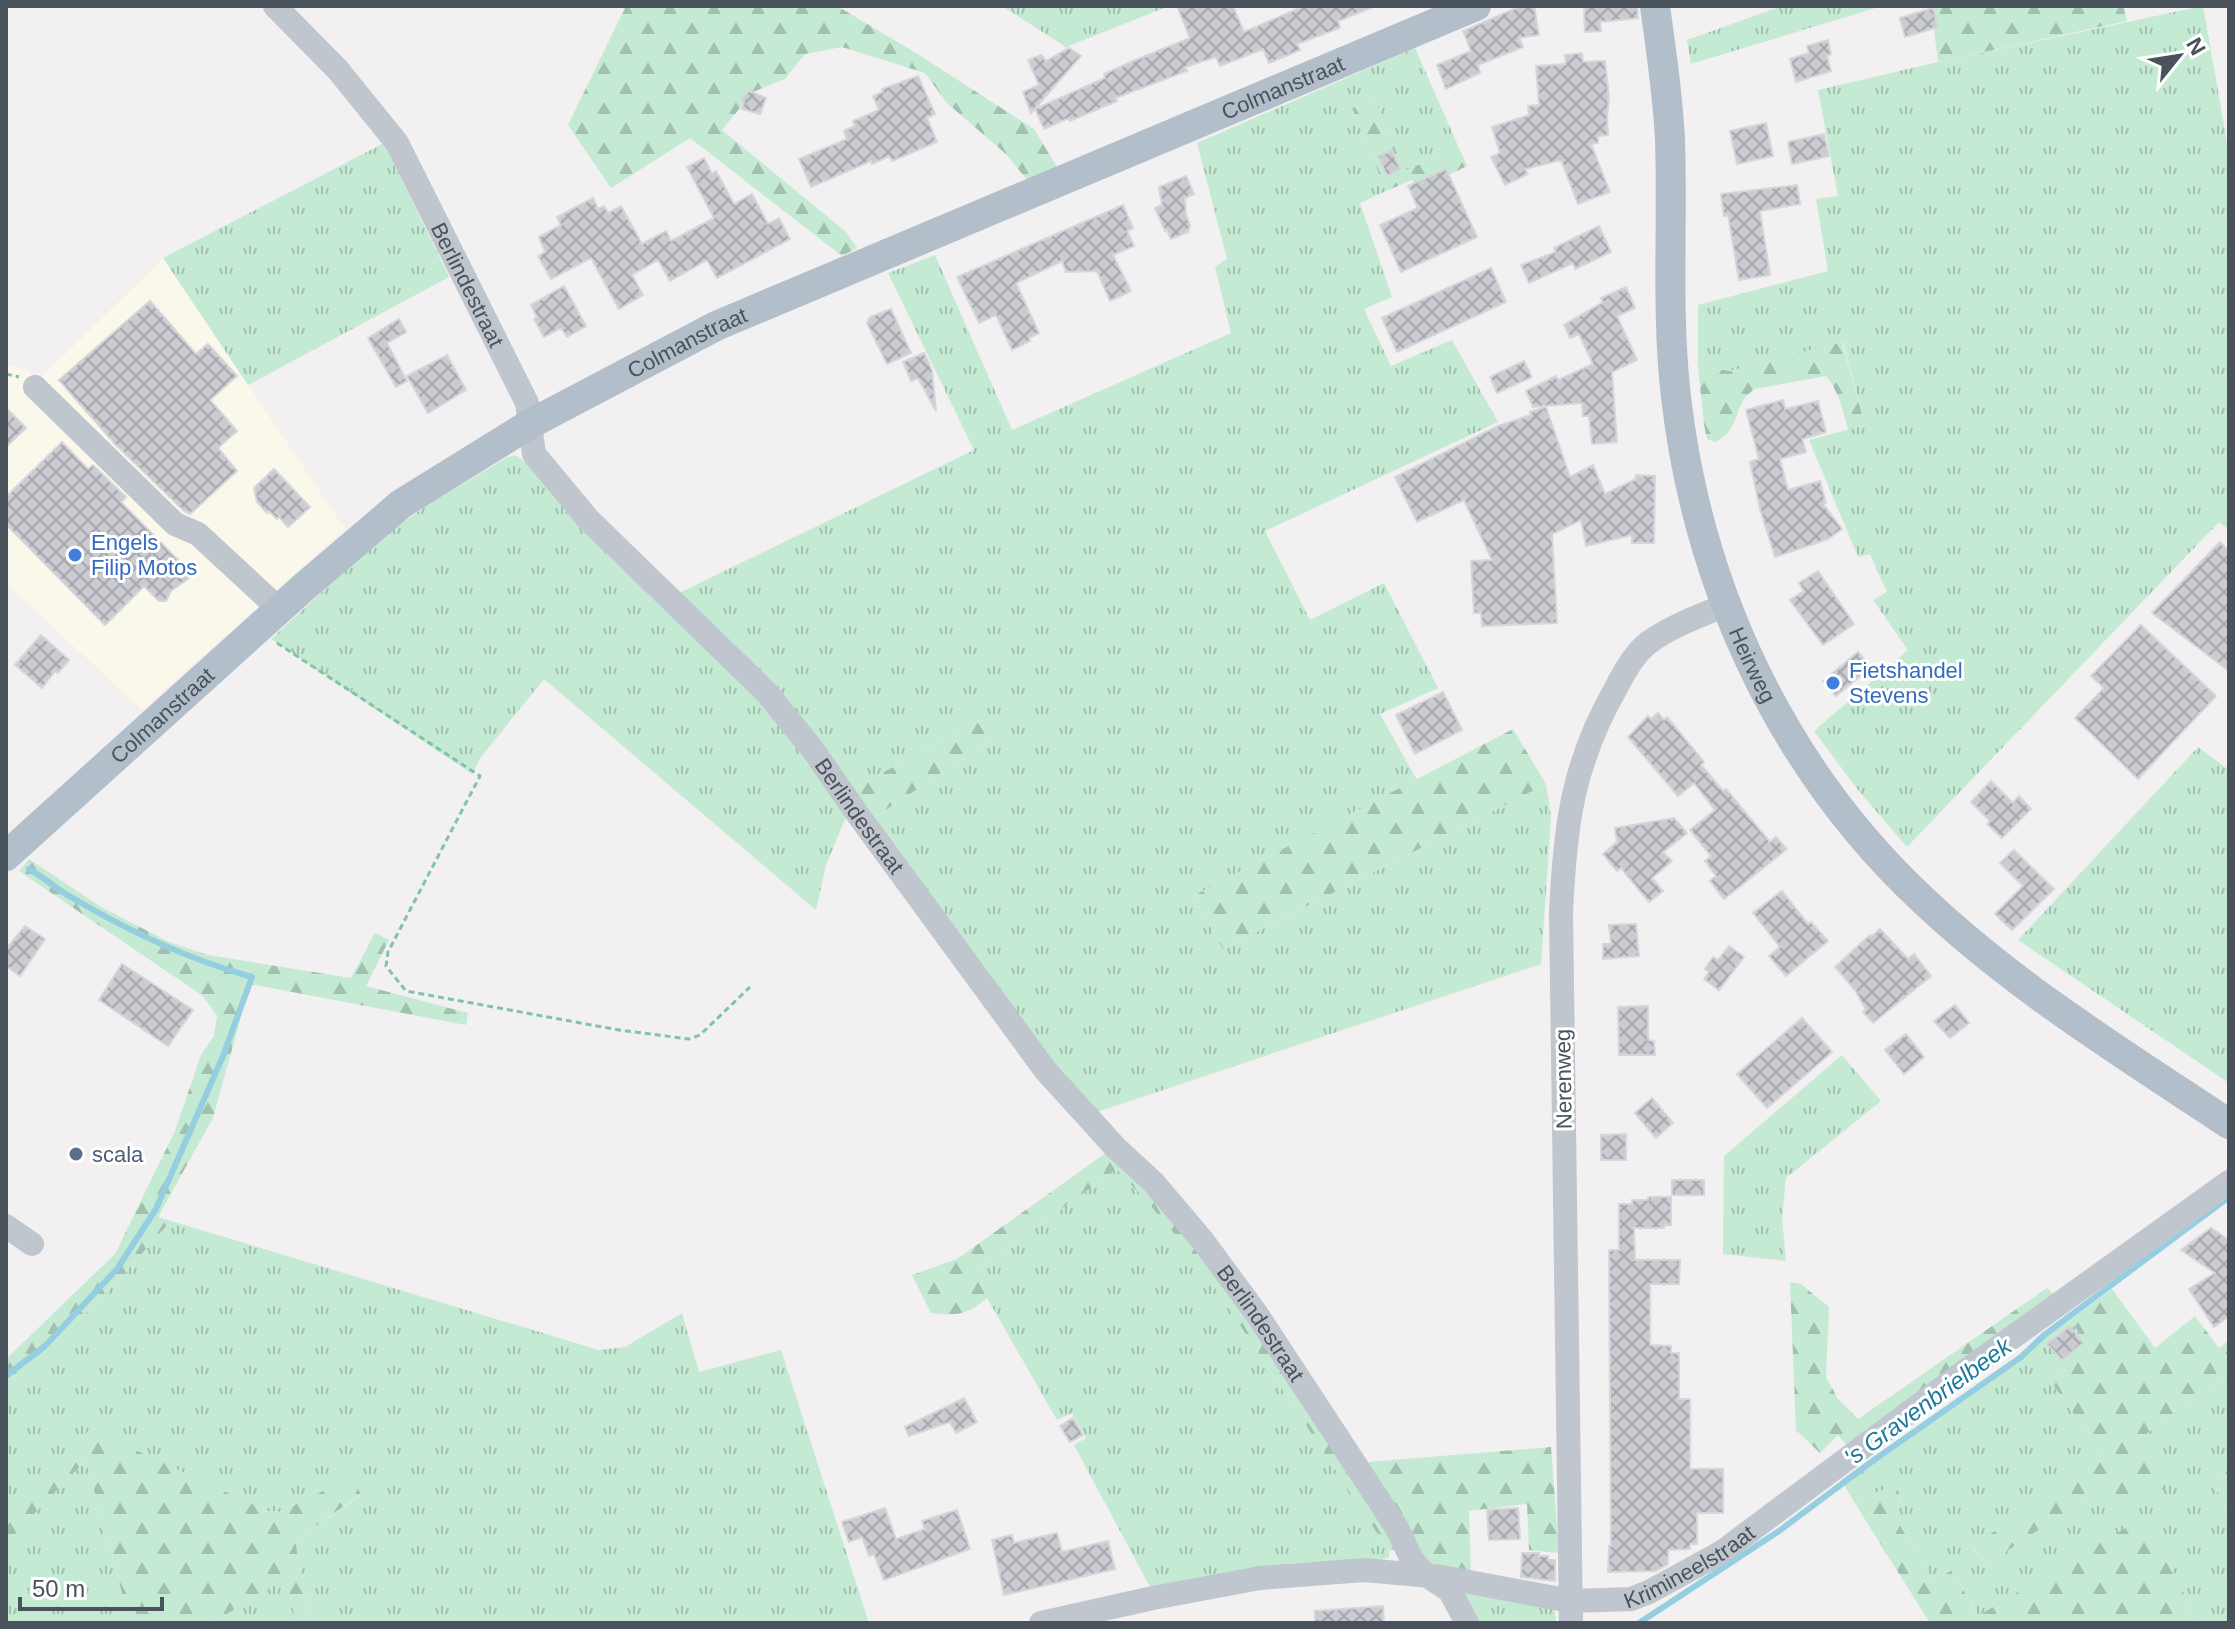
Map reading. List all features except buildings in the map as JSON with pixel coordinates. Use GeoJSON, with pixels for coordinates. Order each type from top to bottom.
{"type":"FeatureCollection","features":[{"type":"Feature","properties":{"kind":"main road","name":"Colmanstraat"},"geometry":{"type":"LineString","coordinates":[[6,856],[401,504],[530,424],[716,326],[1476,6]]}},
{"type":"Feature","properties":{"kind":"main road","name":"Heirweg"},"geometry":{"type":"LineString","coordinates":[[1655,6],[1670,139],[1675,392],[1683,455],[1696,514],[1726,605],[1766,695],[1810,771],[1847,820],[1905,882],[2001,967],[2229,1124]]}},
{"type":"Feature","properties":{"kind":"street","name":"Berlindestraat"},"geometry":{"type":"LineString","coordinates":[[275,6],[338,70],[397,143],[527,403],[534,454],[588,519],[767,693],[813,750],[1046,1071],[1116,1148],[1153,1182],[1203,1241],[1256,1313],[1397,1528],[1412,1560],[1426,1575],[1450,1591],[1467,1623]]}},
{"type":"Feature","properties":{"kind":"street"},"geometry":{"type":"LineString","coordinates":[[35,387],[175,524],[198,534],[270,618]]}},
{"type":"Feature","properties":{"kind":"street","name":"Nerenweg"},"geometry":{"type":"LineString","coordinates":[[1571,1612],[1561,929],[1564,841],[1576,778],[1599,718],[1628,665],[1647,644],[1676,627],[1726,605]]}},
{"type":"Feature","properties":{"kind":"street","name":"Krimineelstraat"},"geometry":{"type":"LineString","coordinates":[[1041,1623],[1260,1578],[1364,1570],[1426,1575],[1571,1612],[1631,1599],[1722,1552],[1950,1382],[2229,1182]]}},
{"type":"Feature","properties":{"kind":"street"},"geometry":{"type":"LineString","coordinates":[[6,1226],[32,1244]]}},
{"type":"Feature","properties":{"kind":"path"},"geometry":{"type":"LineString","coordinates":[[270,618],[275,642],[480,776],[388,952],[386,966],[406,991],[619,1030],[689,1039],[700,1035],[750,987]]}},
{"type":"Feature","properties":{"kind":"shaded area"},"geometry":{"type":"Polygon","coordinates":[[[163,258],[345,529],[142,710],[6,583],[6,365],[27,370],[38,381],[163,258]]]}},
{"type":"Feature","properties":{"kind":"green space"},"geometry":{"type":"Polygon","coordinates":[[[626,6],[837,6],[1034,129],[1057,167],[1027,180],[1006,154],[947,103],[925,73],[842,47],[805,54],[785,79],[753,92],[722,130],[846,232],[857,248],[842,256],[690,138],[611,188],[568,125],[626,6]]]}},
{"type":"Feature","properties":{"kind":"green space"},"geometry":{"type":"Polygon","coordinates":[[[1002,6],[1169,6],[1066,47],[1002,6]]]}},
{"type":"Feature","properties":{"kind":"green space"},"geometry":{"type":"Polygon","coordinates":[[[1782,6],[1882,6],[1691,64],[1687,40],[1782,6]]]}},
{"type":"Feature","properties":{"kind":"green space"},"geometry":{"type":"Polygon","coordinates":[[[1931,6],[2123,6],[2127,21],[1938,62],[1931,6]]]}},
{"type":"Feature","properties":{"kind":"green space"},"geometry":{"type":"Polygon","coordinates":[[[2203,6],[2229,153],[2229,530],[2219,522],[1907,847],[1858,790],[1814,731],[1908,650],[1873,600],[1887,592],[1870,554],[1858,557],[1809,440],[1865,425],[1843,342],[1730,371],[1698,366],[1698,305],[1828,271],[1816,199],[1838,196],[1818,90],[2203,6]]]}},
{"type":"Feature","properties":{"kind":"green space"},"geometry":{"type":"Polygon","coordinates":[[[1415,48],[1459,148],[1404,171],[1375,100],[1352,108],[1386,191],[1360,203],[1392,297],[1364,309],[1391,366],[1452,340],[1498,422],[1265,531],[1310,620],[1384,583],[1438,688],[1380,714],[1417,780],[1193,896],[1223,949],[1546,784],[1551,816],[1541,964],[1097,1112],[1060,1072],[872,819],[990,741],[977,721],[851,790],[677,594],[974,450],[888,273],[935,255],[1012,430],[1231,333],[1215,267],[1227,259],[1197,143],[1415,48]]]}},
{"type":"Feature","properties":{"kind":"green space"},"geometry":{"type":"Polygon","coordinates":[[[1375,100],[1404,171],[1459,148],[1467,166],[1418,190],[1412,180],[1386,191],[1352,108],[1375,100]]]}},
{"type":"Feature","properties":{"kind":"green space"},"geometry":{"type":"Polygon","coordinates":[[[384,143],[449,277],[248,385],[163,258],[384,143]]]}},
{"type":"Feature","properties":{"kind":"green space"},"geometry":{"type":"Polygon","coordinates":[[[1842,342],[1865,425],[1848,430],[1837,395],[1826,376],[1755,389],[1743,402],[1724,437],[1715,442],[1707,439],[1698,366],[1730,371],[1842,342]]]}},
{"type":"Feature","properties":{"kind":"green space"},"geometry":{"type":"Polygon","coordinates":[[[515,455],[774,717],[846,817],[826,865],[816,910],[544,679],[481,757],[472,774],[271,639],[382,537],[426,506],[515,455]]]}},
{"type":"Feature","properties":{"kind":"green space"},"geometry":{"type":"Polygon","coordinates":[[[977,721],[990,741],[872,819],[851,790],[977,721]]]}},
{"type":"Feature","properties":{"kind":"green space"},"geometry":{"type":"Polygon","coordinates":[[[1513,729],[1546,784],[1223,949],[1193,896],[1513,729]]]}},
{"type":"Feature","properties":{"kind":"green space"},"geometry":{"type":"Polygon","coordinates":[[[2198,747],[2229,770],[2229,1083],[2018,940],[2198,747]]]}},
{"type":"Feature","properties":{"kind":"green space"},"geometry":{"type":"Polygon","coordinates":[[[29,859],[101,907],[169,942],[208,955],[351,978],[375,933],[389,940],[366,986],[468,1013],[466,1025],[250,984],[213,1118],[158,1217],[171,1221],[103,1297],[6,1388],[6,1359],[115,1254],[175,1131],[201,1055],[214,1036],[217,1016],[203,996],[19,871],[29,859]]]}},
{"type":"Feature","properties":{"kind":"green space"},"geometry":{"type":"Polygon","coordinates":[[[1842,1055],[1881,1101],[1786,1178],[1782,1218],[1786,1261],[1723,1254],[1724,1156],[1842,1055]]]}},
{"type":"Feature","properties":{"kind":"green space"},"geometry":{"type":"Polygon","coordinates":[[[1107,1152],[1139,1180],[1201,1250],[1399,1547],[1389,1551],[1212,1283],[1167,1224],[1117,1169],[978,1269],[987,1298],[980,1304],[961,1313],[931,1313],[912,1275],[957,1259],[1107,1152]]]}},
{"type":"Feature","properties":{"kind":"green space"},"geometry":{"type":"Polygon","coordinates":[[[1117,1169],[1173,1229],[1206,1274],[1389,1551],[1389,1557],[1293,1563],[1150,1587],[1074,1445],[1086,1438],[1072,1413],[1057,1420],[987,1298],[978,1269],[1117,1169]]]}},
{"type":"Feature","properties":{"kind":"green space"},"geometry":{"type":"Polygon","coordinates":[[[171,1221],[599,1350],[625,1347],[682,1313],[699,1372],[781,1350],[869,1623],[311,1623],[295,1541],[361,1495],[281,1512],[267,1511],[90,1430],[6,1516],[6,1388],[103,1297],[171,1221]]]}},
{"type":"Feature","properties":{"kind":"green space"},"geometry":{"type":"Polygon","coordinates":[[[1790,1282],[1801,1284],[1829,1307],[1826,1377],[1838,1399],[1858,1419],[2047,1288],[2055,1296],[1848,1447],[1838,1435],[1820,1453],[1796,1430],[1790,1282]]]}},
{"type":"Feature","properties":{"kind":"green space"},"geometry":{"type":"Polygon","coordinates":[[[2112,1289],[2155,1348],[2195,1316],[2219,1348],[2229,1340],[2229,1374],[2134,1443],[2166,1487],[2123,1517],[2103,1487],[1986,1565],[1972,1547],[2103,1455],[2050,1380],[2093,1353],[2070,1320],[2112,1289]]]}},
{"type":"Feature","properties":{"kind":"green space"},"geometry":{"type":"Polygon","coordinates":[[[2070,1320],[2093,1353],[2050,1380],[2103,1455],[1972,1548],[1986,1565],[2103,1487],[2165,1487],[2134,1443],[2229,1374],[2229,1470],[2212,1480],[2225,1505],[2229,1503],[2229,1623],[2193,1623],[2186,1598],[2127,1528],[1979,1617],[1952,1570],[1934,1581],[1896,1519],[1901,1498],[1879,1491],[1856,1505],[1841,1480],[2070,1320]]]}},
{"type":"Feature","properties":{"kind":"green space"},"geometry":{"type":"Polygon","coordinates":[[[90,1429],[267,1511],[281,1512],[351,1477],[361,1494],[295,1541],[311,1623],[296,1623],[286,1578],[212,1623],[130,1623],[86,1460],[6,1543],[6,1516],[90,1429]]]}},
{"type":"Feature","properties":{"kind":"green space"},"geometry":{"type":"Polygon","coordinates":[[[1551,1447],[1559,1553],[1529,1550],[1527,1504],[1469,1511],[1471,1572],[1428,1569],[1368,1462],[1551,1447]]]}},
{"type":"Feature","properties":{"kind":"green space"},"geometry":{"type":"Polygon","coordinates":[[[86,1460],[130,1623],[6,1623],[6,1543],[86,1460]]]}},
{"type":"Feature","properties":{"kind":"green space"},"geometry":{"type":"Polygon","coordinates":[[[2229,1470],[2229,1503],[2224,1505],[2212,1480],[2229,1470]]]}},
{"type":"Feature","properties":{"kind":"green space"},"geometry":{"type":"Polygon","coordinates":[[[1895,1485],[1901,1497],[1896,1519],[1934,1581],[1952,1570],[1978,1616],[2127,1527],[2168,1560],[2186,1598],[2193,1623],[1930,1623],[1856,1505],[1895,1485]]]}},
{"type":"Feature","properties":{"kind":"green space"},"geometry":{"type":"Polygon","coordinates":[[[286,1577],[296,1623],[212,1623],[286,1577]]]}},
{"type":"Feature","properties":{"kind":"green space"},"geometry":{"type":"Polygon","coordinates":[[[1451,1587],[1554,1605],[1556,1623],[1474,1623],[1451,1587]]]}},
{"type":"Feature","properties":{"kind":"waterway"},"geometry":{"type":"LineString","coordinates":[[6,1376],[45,1346],[117,1269],[156,1209],[223,1056],[252,977],[204,962],[136,933],[66,894],[29,869]]}},
{"type":"Feature","properties":{"kind":"waterway","name":"'s Gravenbrielbeek"},"geometry":{"type":"LineString","coordinates":[[1639,1623],[1779,1531],[2021,1357],[2043,1336],[2229,1197]]}},
{"type":"Feature","properties":{"kind":"place","name":"Engels Filip Motos"},"geometry":{"type":"Point","coordinates":[75,555]}},
{"type":"Feature","properties":{"kind":"place","name":"Fietshandel Stevens"},"geometry":{"type":"Point","coordinates":[1833,683]}},
{"type":"Feature","properties":{"kind":"place","name":"scala"},"geometry":{"type":"Point","coordinates":[76,1154]}}]}
